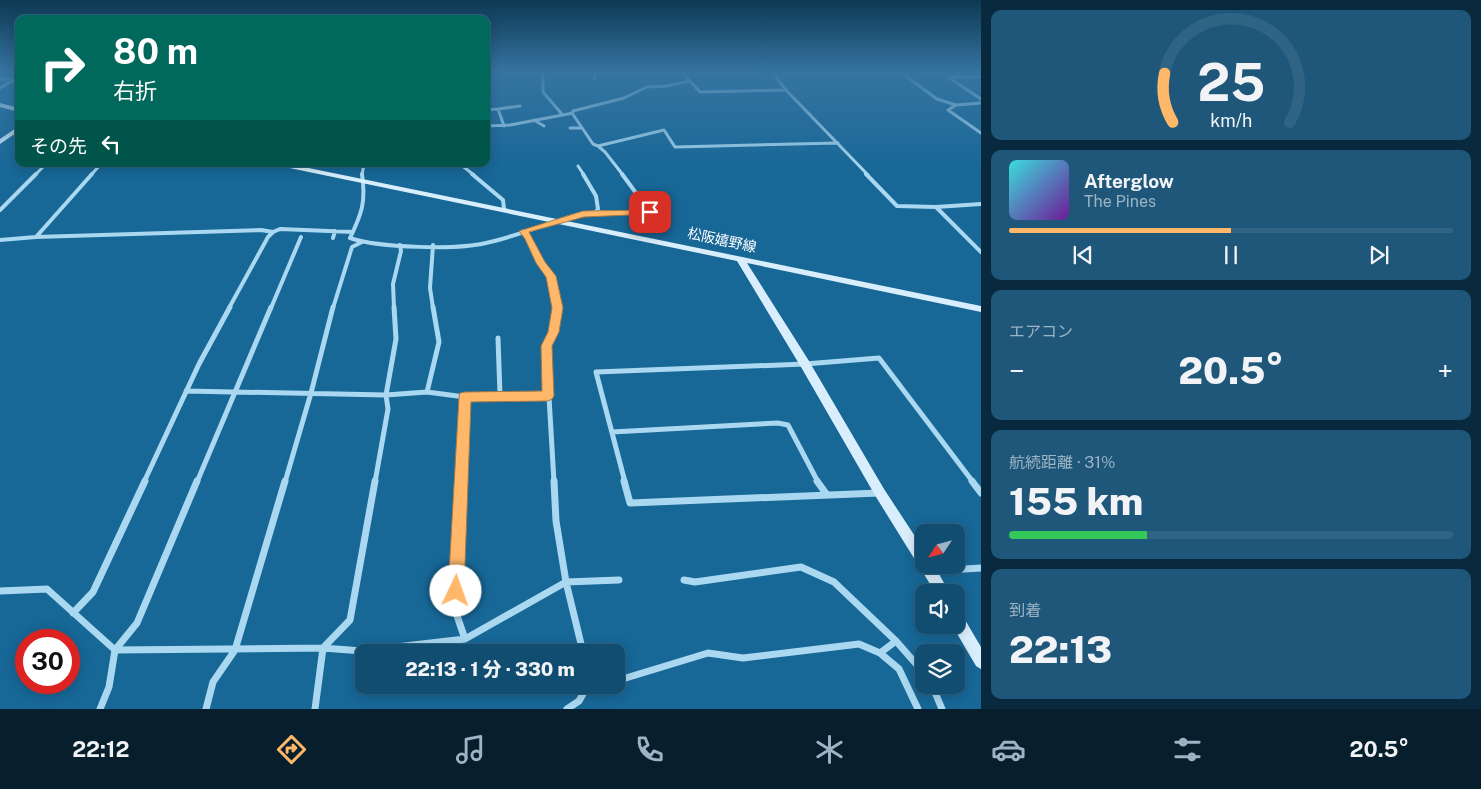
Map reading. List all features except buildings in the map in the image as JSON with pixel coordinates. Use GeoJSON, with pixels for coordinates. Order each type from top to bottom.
{"type":"FeatureCollection","features":[{"type":"Feature","properties":{"kind":"main road"},"geometry":{"type":"LineString","coordinates":[[0,142],[15,131]]}},
{"type":"Feature","properties":{"kind":"main road","name":"松阪嬉野線"},"geometry":{"type":"LineString","coordinates":[[294,167],[981,309]]}},
{"type":"Feature","properties":{"kind":"main road"},"geometry":{"type":"LineString","coordinates":[[738,258],[805,364],[880,493],[915,549]]}},
{"type":"Feature","properties":{"kind":"main road"},"geometry":{"type":"LineString","coordinates":[[965,633],[981,661]]}},
{"type":"Feature","properties":{"kind":"street"},"geometry":{"type":"LineString","coordinates":[[490,110],[519,106]]}},
{"type":"Feature","properties":{"kind":"street"},"geometry":{"type":"LineString","coordinates":[[554,106],[561,114]]}},
{"type":"Feature","properties":{"kind":"street"},"geometry":{"type":"LineString","coordinates":[[490,126],[504,126],[573,113],[597,106]]}},
{"type":"Feature","properties":{"kind":"street"},"geometry":{"type":"LineString","coordinates":[[802,106],[897,206],[979,205]]}},
{"type":"Feature","properties":{"kind":"street"},"geometry":{"type":"LineString","coordinates":[[954,106],[948,110],[981,134]]}},
{"type":"Feature","properties":{"kind":"street"},"geometry":{"type":"LineString","coordinates":[[498,109],[504,126]]}},
{"type":"Feature","properties":{"kind":"street"},"geometry":{"type":"LineString","coordinates":[[363,167],[361,174],[365,189],[357,224],[350,238],[362,242],[400,245],[464,246],[486,244],[557,221],[595,213],[650,212],[605,152],[593,144],[573,113]]}},
{"type":"Feature","properties":{"kind":"street"},"geometry":{"type":"LineString","coordinates":[[533,120],[544,126]]}},
{"type":"Feature","properties":{"kind":"street"},"geometry":{"type":"LineString","coordinates":[[570,128],[582,128]]}},
{"type":"Feature","properties":{"kind":"street"},"geometry":{"type":"LineString","coordinates":[[598,146],[664,130],[675,147],[838,143]]}},
{"type":"Feature","properties":{"kind":"street"},"geometry":{"type":"LineString","coordinates":[[578,166],[596,196],[598,209],[595,213]]}},
{"type":"Feature","properties":{"kind":"street"},"geometry":{"type":"LineString","coordinates":[[0,210],[43,167]]}},
{"type":"Feature","properties":{"kind":"street"},"geometry":{"type":"LineString","coordinates":[[36,237],[98,167]]}},
{"type":"Feature","properties":{"kind":"street"},"geometry":{"type":"LineString","coordinates":[[464,167],[502,200],[504,209]]}},
{"type":"Feature","properties":{"kind":"street"},"geometry":{"type":"LineString","coordinates":[[936,207],[981,252]]}},
{"type":"Feature","properties":{"kind":"street"},"geometry":{"type":"LineString","coordinates":[[73,613],[93,592],[186,392],[268,237],[280,229],[353,232]]}},
{"type":"Feature","properties":{"kind":"street"},"geometry":{"type":"LineString","coordinates":[[0,240],[36,237],[261,230],[273,232]]}},
{"type":"Feature","properties":{"kind":"street"},"geometry":{"type":"LineString","coordinates":[[332,238],[336,231]]}},
{"type":"Feature","properties":{"kind":"street"},"geometry":{"type":"LineString","coordinates":[[523,231],[529,238],[541,263],[551,276],[558,308],[554,332],[546,346],[556,521],[566,582],[581,644]]}},
{"type":"Feature","properties":{"kind":"street"},"geometry":{"type":"LineString","coordinates":[[100,709],[109,687],[115,650],[137,623],[301,236]]}},
{"type":"Feature","properties":{"kind":"street"},"geometry":{"type":"LineString","coordinates":[[206,709],[213,682],[235,650],[312,393],[339,284],[352,248],[362,242]]}},
{"type":"Feature","properties":{"kind":"street"},"geometry":{"type":"LineString","coordinates":[[315,709],[323,648],[350,620],[388,409],[386,395],[396,339],[393,284],[401,250],[400,245]]}},
{"type":"Feature","properties":{"kind":"street"},"geometry":{"type":"LineString","coordinates":[[427,392],[432,380],[439,342],[430,288],[433,245]]}},
{"type":"Feature","properties":{"kind":"street"},"geometry":{"type":"LineString","coordinates":[[498,338],[500,395]]}},
{"type":"Feature","properties":{"kind":"street"},"geometry":{"type":"LineString","coordinates":[[880,493],[630,503],[596,372],[805,364],[879,358],[981,493]]}},
{"type":"Feature","properties":{"kind":"street"},"geometry":{"type":"LineString","coordinates":[[186,392],[386,395],[427,392],[465,397],[500,395],[548,396]]}},
{"type":"Feature","properties":{"kind":"street"},"geometry":{"type":"LineString","coordinates":[[465,397],[455,610],[465,638]]}},
{"type":"Feature","properties":{"kind":"street"},"geometry":{"type":"LineString","coordinates":[[612,432],[778,423],[788,425],[817,482],[826,495]]}},
{"type":"Feature","properties":{"kind":"street"},"geometry":{"type":"LineString","coordinates":[[684,580],[695,582],[801,567],[834,582],[896,641],[915,663]]}},
{"type":"Feature","properties":{"kind":"street"},"geometry":{"type":"LineString","coordinates":[[965,567],[981,568]]}},
{"type":"Feature","properties":{"kind":"street"},"geometry":{"type":"LineString","coordinates":[[0,591],[47,589],[115,650],[323,648],[362,651],[465,638],[566,582],[619,580]]}},
{"type":"Feature","properties":{"kind":"street"},"geometry":{"type":"LineString","coordinates":[[880,653],[896,641]]}},
{"type":"Feature","properties":{"kind":"street"},"geometry":{"type":"LineString","coordinates":[[625,678],[708,654],[743,658],[859,644],[880,653],[899,668],[918,709]]}},
{"type":"Feature","properties":{"kind":"street"},"geometry":{"type":"LineString","coordinates":[[567,709],[579,701],[583,694]]}},
{"type":"Feature","properties":{"kind":"street"},"geometry":{"type":"LineString","coordinates":[[936,694],[942,709]]}},
{"type":"Feature","properties":{"kind":"route"},"geometry":{"type":"LineString","coordinates":[[456,591],[465,397],[500,395],[548,396],[546,346],[554,332],[558,308],[551,276],[541,263],[529,238],[523,231],[583,214],[650,212]]}}]}
